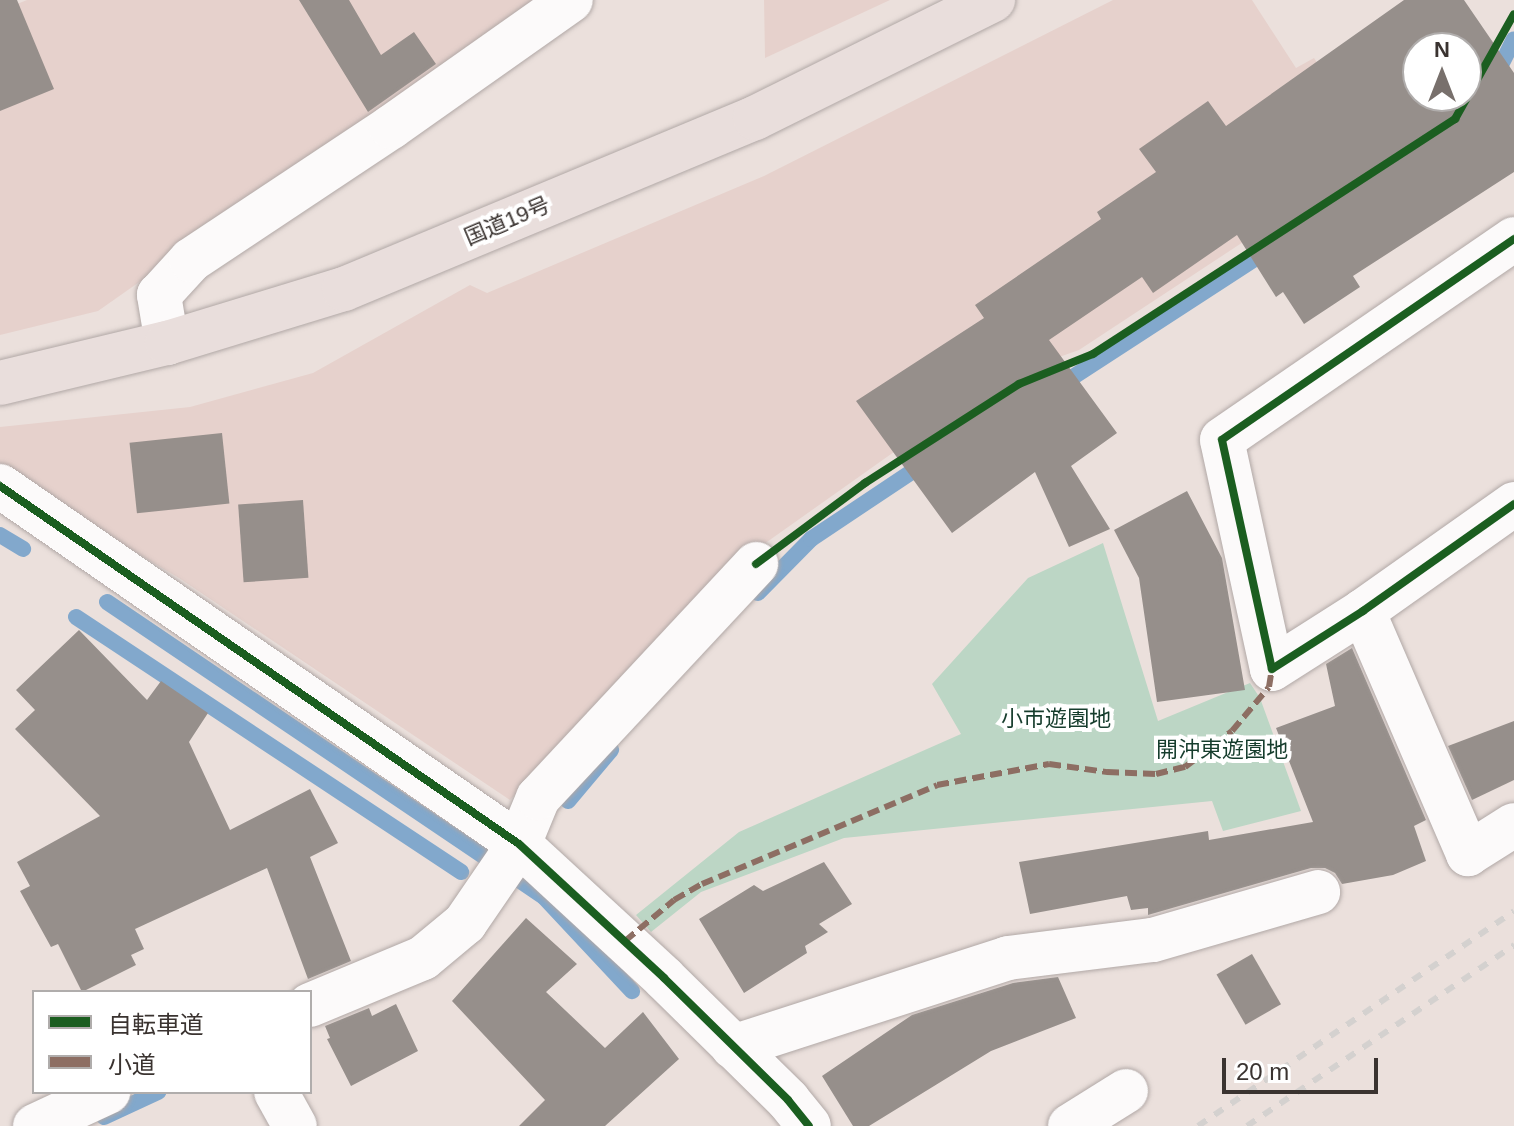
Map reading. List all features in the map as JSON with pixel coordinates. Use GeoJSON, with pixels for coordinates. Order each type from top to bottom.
{"type":"FeatureCollection","features":[{"type":"Feature","properties":{"kind":"highway","name":"国道19号"},"geometry":{"type":"LineString","coordinates":[[0,383],[167,343],[344,289],[755,118],[993,0]]}},
{"type":"Feature","properties":{"kind":"street"},"geometry":{"type":"LineString","coordinates":[[167,343],[159,295],[191,260],[391,127],[571,0]]}},
{"type":"Feature","properties":{"kind":"street"},"geometry":{"type":"LineString","coordinates":[[1514,239],[1222,440],[1272,669],[1363,611],[1514,504]]}},
{"type":"Feature","properties":{"kind":"street"},"geometry":{"type":"LineString","coordinates":[[0,486],[508,861],[733,1047],[809,1126]]}},
{"type":"Feature","properties":{"kind":"street"},"geometry":{"type":"LineString","coordinates":[[312,1004],[423,958],[465,923],[508,861],[538,798],[756,564]]}},
{"type":"Feature","properties":{"kind":"street"},"geometry":{"type":"LineString","coordinates":[[1363,611],[1468,854],[1514,825]]}},
{"type":"Feature","properties":{"kind":"street"},"geometry":{"type":"LineString","coordinates":[[733,1047],[1008,958],[1153,940],[1318,892]]}},
{"type":"Feature","properties":{"kind":"street"},"geometry":{"type":"LineString","coordinates":[[1070,1126],[1126,1091]]}},
{"type":"Feature","properties":{"kind":"street"},"geometry":{"type":"LineString","coordinates":[[35,1126],[104,1094]]}},
{"type":"Feature","properties":{"kind":"street"},"geometry":{"type":"LineString","coordinates":[[277,1094],[295,1126]]}},
{"type":"Feature","properties":{"kind":"shaded area"},"geometry":{"type":"Polygon","coordinates":[[[27,0],[541,0],[98,311],[0,335],[0,11],[27,0]]]}},
{"type":"Feature","properties":{"kind":"shaded area"},"geometry":{"type":"Polygon","coordinates":[[[764,0],[890,0],[765,58],[764,0]]]}},
{"type":"Feature","properties":{"kind":"shaded area"},"geometry":{"type":"Polygon","coordinates":[[[1113,0],[1252,0],[1296,68],[1314,58],[1377,154],[1079,350],[997,379],[733,566],[510,800],[179,578],[0,472],[0,427],[190,407],[313,373],[470,285],[487,293],[764,176],[1113,0]]]}},
{"type":"Feature","properties":{"kind":"green space","name":"小市遊園地"},"geometry":{"type":"Polygon","coordinates":[[[1103,543],[1158,721],[1250,683],[1260,698],[1301,811],[1223,831],[1212,801],[844,838],[701,892],[651,932],[636,915],[739,832],[961,734],[932,684],[1028,578],[1103,543]]]}},
{"type":"Feature","properties":{"kind":"building"},"geometry":{"type":"Polygon","coordinates":[[[0,0],[17,0],[54,89],[0,111],[0,0]]]}},
{"type":"Feature","properties":{"kind":"building"},"geometry":{"type":"Polygon","coordinates":[[[299,0],[349,0],[381,55],[414,32],[436,64],[368,112],[299,0]]]}},
{"type":"Feature","properties":{"kind":"building"},"geometry":{"type":"Polygon","coordinates":[[[1404,0],[1464,0],[1514,73],[1514,172],[1353,276],[1360,287],[1304,324],[1283,292],[1276,297],[1237,235],[1153,293],[1142,277],[1049,340],[1117,433],[1071,466],[1110,529],[1069,547],[1035,472],[952,533],[856,401],[984,318],[975,305],[1101,219],[1097,212],[1156,172],[1139,149],[1208,101],[1226,126],[1404,0]]]}},
{"type":"Feature","properties":{"kind":"building"},"geometry":{"type":"Polygon","coordinates":[[[222,433],[229,504],[137,513],[130,443],[222,433]]]}},
{"type":"Feature","properties":{"kind":"building"},"geometry":{"type":"Polygon","coordinates":[[[1187,491],[1222,558],[1245,690],[1157,702],[1139,578],[1114,530],[1187,491]]]}},
{"type":"Feature","properties":{"kind":"building"},"geometry":{"type":"Polygon","coordinates":[[[303,500],[308,578],[244,582],[238,505],[303,500]]]}},
{"type":"Feature","properties":{"kind":"building"},"geometry":{"type":"Polygon","coordinates":[[[79,630],[147,700],[161,681],[208,713],[189,742],[230,830],[310,789],[338,843],[310,857],[351,961],[308,979],[267,868],[135,929],[144,949],[131,955],[136,965],[81,990],[58,944],[51,947],[20,891],[30,886],[17,862],[100,816],[15,729],[35,710],[16,690],[79,630]]]}},
{"type":"Feature","properties":{"kind":"building"},"geometry":{"type":"Polygon","coordinates":[[[1352,648],[1426,820],[1414,826],[1426,861],[1393,875],[1342,884],[1335,873],[1325,868],[1311,868],[1148,915],[1148,908],[1131,910],[1127,896],[1030,914],[1019,862],[1208,831],[1209,840],[1313,822],[1276,728],[1335,706],[1326,664],[1352,648]]]}},
{"type":"Feature","properties":{"kind":"building"},"geometry":{"type":"Polygon","coordinates":[[[1514,721],[1514,780],[1472,800],[1448,746],[1514,721]]]}},
{"type":"Feature","properties":{"kind":"building"},"geometry":{"type":"Polygon","coordinates":[[[824,862],[852,904],[819,924],[828,932],[805,946],[807,953],[744,993],[699,919],[754,885],[763,891],[824,862]]]}},
{"type":"Feature","properties":{"kind":"building"},"geometry":{"type":"Polygon","coordinates":[[[526,918],[577,964],[546,992],[605,1048],[643,1012],[679,1059],[605,1126],[519,1126],[545,1100],[452,1001],[526,918]]]}},
{"type":"Feature","properties":{"kind":"building"},"geometry":{"type":"Polygon","coordinates":[[[1252,954],[1281,1004],[1245,1025],[1216,974],[1252,954]]]}},
{"type":"Feature","properties":{"kind":"building"},"geometry":{"type":"Polygon","coordinates":[[[1058,977],[1076,1018],[991,1051],[869,1126],[853,1126],[822,1076],[912,1015],[1013,983],[1058,977]]]}},
{"type":"Feature","properties":{"kind":"building"},"geometry":{"type":"Polygon","coordinates":[[[396,1004],[418,1051],[351,1086],[327,1039],[330,1038],[325,1026],[369,1008],[372,1016],[396,1004]]]}},
{"type":"Feature","properties":{"kind":"waterway"},"geometry":{"type":"LineString","coordinates":[[1495,77],[1514,39]]}},
{"type":"Feature","properties":{"kind":"waterway"},"geometry":{"type":"LineString","coordinates":[[1056,382],[1073,377],[1270,249]]}},
{"type":"Feature","properties":{"kind":"waterway"},"geometry":{"type":"LineString","coordinates":[[758,593],[811,539],[925,463]]}},
{"type":"Feature","properties":{"kind":"waterway"},"geometry":{"type":"LineString","coordinates":[[0,535],[23,549]]}},
{"type":"Feature","properties":{"kind":"waterway"},"geometry":{"type":"LineString","coordinates":[[107,602],[544,897],[632,991]]}},
{"type":"Feature","properties":{"kind":"waterway"},"geometry":{"type":"LineString","coordinates":[[76,617],[461,872]]}},
{"type":"Feature","properties":{"kind":"waterway"},"geometry":{"type":"LineString","coordinates":[[568,801],[611,750]]}},
{"type":"Feature","properties":{"kind":"waterway"},"geometry":{"type":"LineString","coordinates":[[104,1117],[154,1094]]}},
{"type":"Feature","properties":{"kind":"railway"},"geometry":{"type":"LineString","coordinates":[[1198,1126],[1514,911]]}},
{"type":"Feature","properties":{"kind":"railway"},"geometry":{"type":"LineString","coordinates":[[1247,1126],[1514,945]]}},
{"type":"Feature","properties":{"kind":"marked path"},"geometry":{"type":"LineString","coordinates":[[625,941],[674,900],[702,884],[937,785],[1049,764],[1107,772],[1156,774],[1185,767],[1232,731],[1269,687],[1272,669]]}},
{"type":"Feature","properties":{"kind":"cycle path"},"geometry":{"type":"LineString","coordinates":[[756,564],[865,483],[1019,384],[1093,354],[1455,119],[1514,14]]}},
{"type":"Feature","properties":{"kind":"cycle path"},"geometry":{"type":"LineString","coordinates":[[1514,239],[1222,440],[1272,669],[1363,611],[1514,504]]}},
{"type":"Feature","properties":{"kind":"cycle path"},"geometry":{"type":"LineString","coordinates":[[0,486],[519,844],[664,978],[788,1100],[809,1126]]}},
{"type":"Feature","properties":{"kind":"park label","name":"開沖東遊園地"},"geometry":{"type":"Point","coordinates":[1222,750]}}]}
